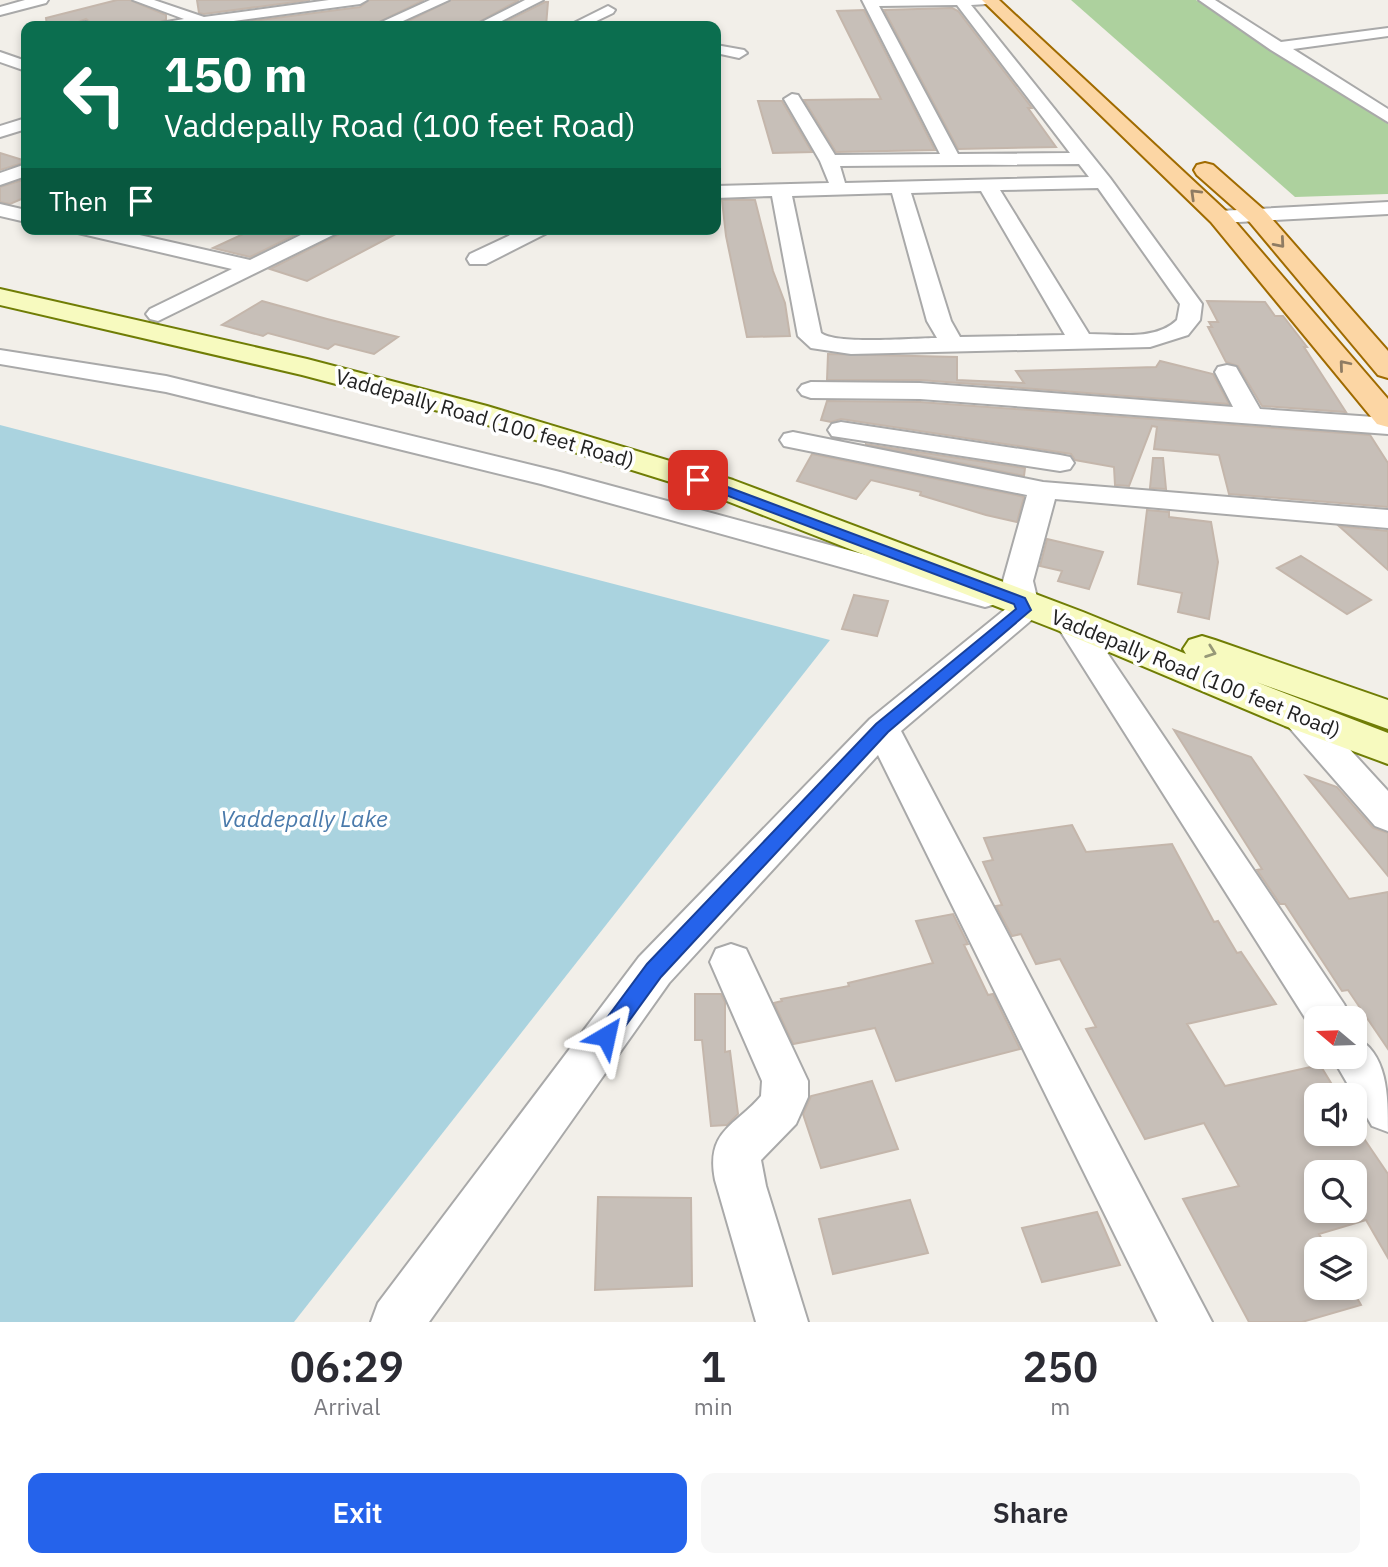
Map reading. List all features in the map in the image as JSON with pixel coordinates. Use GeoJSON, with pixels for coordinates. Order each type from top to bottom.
{"type":"FeatureCollection","features":[{"type":"Feature","properties":{"kind":"main road"},"geometry":{"type":"LineString","coordinates":[[991,0],[1219,217],[1388,418]]}},
{"type":"Feature","properties":{"kind":"main road"},"geometry":{"type":"LineString","coordinates":[[1012,0],[1151,123]]}},
{"type":"Feature","properties":{"kind":"main road"},"geometry":{"type":"LineString","coordinates":[[1193,160],[1256,215],[1388,369]]}},
{"type":"Feature","properties":{"kind":"main road"},"geometry":{"type":"LineString","coordinates":[[0,281],[158,314],[488,400],[696,463],[811,499],[1020,598],[1388,715]]}},
{"type":"Feature","properties":{"kind":"main road","name":"Vaddepally Road (100 feet Road)"},"geometry":{"type":"LineString","coordinates":[[0,297],[307,368],[543,432],[721,487],[1020,598],[1299,716],[1388,750]]}},
{"type":"Feature","properties":{"kind":"street"},"geometry":{"type":"LineString","coordinates":[[0,12],[41,0]]}},
{"type":"Feature","properties":{"kind":"street"},"geometry":{"type":"LineString","coordinates":[[140,0],[205,21]]}},
{"type":"Feature","properties":{"kind":"street"},"geometry":{"type":"LineString","coordinates":[[233,0],[274,11]]}},
{"type":"Feature","properties":{"kind":"street"},"geometry":{"type":"LineString","coordinates":[[195,21],[360,0]]}},
{"type":"Feature","properties":{"kind":"street"},"geometry":{"type":"LineString","coordinates":[[370,0],[385,21]]}},
{"type":"Feature","properties":{"kind":"street"},"geometry":{"type":"LineString","coordinates":[[394,21],[442,0]]}},
{"type":"Feature","properties":{"kind":"street"},"geometry":{"type":"LineString","coordinates":[[492,21],[536,0]]}},
{"type":"Feature","properties":{"kind":"street"},"geometry":{"type":"LineString","coordinates":[[953,160],[870,1],[991,0]]}},
{"type":"Feature","properties":{"kind":"street"},"geometry":{"type":"LineString","coordinates":[[1206,0],[1388,117]]}},
{"type":"Feature","properties":{"kind":"street"},"geometry":{"type":"LineString","coordinates":[[781,191],[810,337],[819,343],[851,347],[1082,342],[1169,337],[1185,327],[1192,314],[1191,304],[1103,182],[960,1]]}},
{"type":"Feature","properties":{"kind":"street"},"geometry":{"type":"LineString","coordinates":[[585,21],[608,10]]}},
{"type":"Feature","properties":{"kind":"street"},"geometry":{"type":"LineString","coordinates":[[1276,47],[1388,32]]}},
{"type":"Feature","properties":{"kind":"street"},"geometry":{"type":"LineString","coordinates":[[721,50],[739,53]]}},
{"type":"Feature","properties":{"kind":"street"},"geometry":{"type":"LineString","coordinates":[[0,58],[21,54]]}},
{"type":"Feature","properties":{"kind":"street"},"geometry":{"type":"LineString","coordinates":[[0,58],[21,64]]}},
{"type":"Feature","properties":{"kind":"street"},"geometry":{"type":"LineString","coordinates":[[1352,94],[1376,91]]}},
{"type":"Feature","properties":{"kind":"street"},"geometry":{"type":"LineString","coordinates":[[792,99],[829,161],[840,190]]}},
{"type":"Feature","properties":{"kind":"street"},"geometry":{"type":"LineString","coordinates":[[0,118],[21,122]]}},
{"type":"Feature","properties":{"kind":"street"},"geometry":{"type":"LineString","coordinates":[[0,132],[21,124]]}},
{"type":"Feature","properties":{"kind":"street"},"geometry":{"type":"LineString","coordinates":[[829,161],[1083,158]]}},
{"type":"Feature","properties":{"kind":"street"},"geometry":{"type":"LineString","coordinates":[[0,179],[21,172]]}},
{"type":"Feature","properties":{"kind":"street"},"geometry":{"type":"LineString","coordinates":[[721,192],[1103,182]]}},
{"type":"Feature","properties":{"kind":"street"},"geometry":{"type":"LineString","coordinates":[[988,187],[1082,342]]}},
{"type":"Feature","properties":{"kind":"street"},"geometry":{"type":"LineString","coordinates":[[900,189],[939,321],[952,343]]}},
{"type":"Feature","properties":{"kind":"street"},"geometry":{"type":"LineString","coordinates":[[1219,217],[1388,208]]}},
{"type":"Feature","properties":{"kind":"street"},"geometry":{"type":"LineString","coordinates":[[0,210],[21,215]]}},
{"type":"Feature","properties":{"kind":"street"},"geometry":{"type":"LineString","coordinates":[[111,235],[251,267]]}},
{"type":"Feature","properties":{"kind":"street"},"geometry":{"type":"LineString","coordinates":[[141,242],[157,235]]}},
{"type":"Feature","properties":{"kind":"street"},"geometry":{"type":"LineString","coordinates":[[158,314],[318,235]]}},
{"type":"Feature","properties":{"kind":"street"},"geometry":{"type":"LineString","coordinates":[[478,259],[528,235]]}},
{"type":"Feature","properties":{"kind":"street"},"geometry":{"type":"LineString","coordinates":[[892,449],[916,402],[921,354]]}},
{"type":"Feature","properties":{"kind":"street"},"geometry":{"type":"LineString","coordinates":[[0,357],[166,384],[537,475],[992,599],[1020,598]]}},
{"type":"Feature","properties":{"kind":"street"},"geometry":{"type":"LineString","coordinates":[[1227,372],[1251,416]]}},
{"type":"Feature","properties":{"kind":"street"},"geometry":{"type":"LineString","coordinates":[[1388,426],[1251,416],[916,402],[806,415],[892,449],[1043,490],[1388,519]]}},
{"type":"Feature","properties":{"kind":"street"},"geometry":{"type":"LineString","coordinates":[[892,449],[1060,463]]}},
{"type":"Feature","properties":{"kind":"street"},"geometry":{"type":"LineString","coordinates":[[397,1322],[654,971],[882,728],[1020,598],[1043,490]]}},
{"type":"Feature","properties":{"kind":"street"},"geometry":{"type":"LineString","coordinates":[[1070,621],[1321,1006]]}},
{"type":"Feature","properties":{"kind":"street"},"geometry":{"type":"LineString","coordinates":[[1299,716],[1388,816]]}},
{"type":"Feature","properties":{"kind":"street"},"geometry":{"type":"LineString","coordinates":[[882,728],[1186,1322]]}},
{"type":"Feature","properties":{"kind":"street"},"geometry":{"type":"LineString","coordinates":[[731,962],[785,1081],[786,1095],[780,1112],[742,1144],[737,1160],[741,1184],[782,1322]]}},
{"type":"Feature","properties":{"kind":"street"},"geometry":{"type":"LineString","coordinates":[[1362,1069],[1388,1110]]}},
{"type":"Feature","properties":{"kind":"green space"},"geometry":{"type":"Polygon","coordinates":[[[1071,0],[1196,0],[1388,124],[1388,194],[1295,197],[1071,0]]]}},
{"type":"Feature","properties":{"kind":"water","name":"Vaddepally Lake"},"geometry":{"type":"Polygon","coordinates":[[[0,425],[830,640],[294,1322],[0,1322],[0,425]]]}},
{"type":"Feature","properties":{"kind":"building"},"geometry":{"type":"Polygon","coordinates":[[[117,0],[130,0],[166,15],[166,20],[162,21],[46,21],[46,18],[117,0]]]}},
{"type":"Feature","properties":{"kind":"building"},"geometry":{"type":"Polygon","coordinates":[[[197,0],[310,0],[204,14],[199,13],[197,0]]]}},
{"type":"Feature","properties":{"kind":"building"},"geometry":{"type":"Polygon","coordinates":[[[369,0],[424,0],[381,21],[252,21],[360,7],[369,0]]]}},
{"type":"Feature","properties":{"kind":"building"},"geometry":{"type":"Polygon","coordinates":[[[451,0],[519,0],[481,21],[408,21],[451,0]]]}},
{"type":"Feature","properties":{"kind":"building"},"geometry":{"type":"Polygon","coordinates":[[[545,2],[548,2],[546,21],[507,21],[545,2]]]}},
{"type":"Feature","properties":{"kind":"building"},"geometry":{"type":"Polygon","coordinates":[[[952,8],[958,11],[1032,108],[1028,108],[1056,147],[958,149],[884,10],[952,8]]]}},
{"type":"Feature","properties":{"kind":"building"},"geometry":{"type":"Polygon","coordinates":[[[864,10],[935,150],[836,152],[804,100],[881,99],[837,11],[864,10]]]}},
{"type":"Feature","properties":{"kind":"building"},"geometry":{"type":"Polygon","coordinates":[[[758,101],[782,101],[812,152],[773,153],[758,101]]]}},
{"type":"Feature","properties":{"kind":"building"},"geometry":{"type":"Polygon","coordinates":[[[0,153],[21,159],[21,164],[0,170],[0,153]]]}},
{"type":"Feature","properties":{"kind":"building"},"geometry":{"type":"Polygon","coordinates":[[[21,181],[21,199],[10,204],[0,202],[0,187],[21,181]]]}},
{"type":"Feature","properties":{"kind":"building"},"geometry":{"type":"Polygon","coordinates":[[[722,200],[755,200],[773,271],[785,303],[790,336],[747,337],[726,236],[722,200]]]}},
{"type":"Feature","properties":{"kind":"building"},"geometry":{"type":"Polygon","coordinates":[[[241,235],[295,235],[250,257],[213,248],[241,235]]]}},
{"type":"Feature","properties":{"kind":"building"},"geometry":{"type":"Polygon","coordinates":[[[338,235],[394,235],[307,281],[270,269],[338,235]]]}},
{"type":"Feature","properties":{"kind":"building"},"geometry":{"type":"Polygon","coordinates":[[[262,301],[398,337],[374,354],[335,344],[328,349],[268,333],[263,336],[222,325],[262,301]]]}},
{"type":"Feature","properties":{"kind":"building"},"geometry":{"type":"Polygon","coordinates":[[[1207,301],[1265,302],[1275,316],[1283,316],[1307,347],[1304,347],[1346,412],[1262,406],[1238,366],[1226,362],[1208,327],[1212,327],[1209,322],[1218,322],[1207,301]]]}},
{"type":"Feature","properties":{"kind":"building"},"geometry":{"type":"Polygon","coordinates":[[[828,354],[957,357],[957,380],[1024,383],[1016,371],[1156,367],[1160,361],[1213,374],[1229,404],[920,380],[827,380],[828,354]]]}},
{"type":"Feature","properties":{"kind":"building"},"geometry":{"type":"Polygon","coordinates":[[[827,401],[920,402],[1370,435],[1388,463],[1388,507],[1229,494],[1219,455],[1154,449],[1157,427],[1152,426],[1129,486],[1115,485],[1114,467],[1075,460],[1071,454],[841,419],[831,422],[821,420],[827,401]]]}},
{"type":"Feature","properties":{"kind":"building"},"geometry":{"type":"Polygon","coordinates":[[[865,444],[1025,468],[1024,476],[865,444]]]}},
{"type":"Feature","properties":{"kind":"building"},"geometry":{"type":"Polygon","coordinates":[[[812,454],[1024,497],[1017,522],[920,495],[921,492],[871,480],[856,499],[797,481],[812,454]]]}},
{"type":"Feature","properties":{"kind":"building"},"geometry":{"type":"Polygon","coordinates":[[[1153,458],[1163,458],[1166,489],[1150,488],[1153,458]]]}},
{"type":"Feature","properties":{"kind":"building"},"geometry":{"type":"Polygon","coordinates":[[[1147,510],[1169,512],[1169,517],[1211,522],[1218,562],[1209,619],[1178,612],[1182,593],[1138,584],[1147,510]]]}},
{"type":"Feature","properties":{"kind":"building"},"geometry":{"type":"Polygon","coordinates":[[[1339,526],[1388,531],[1388,570],[1339,526]]]}},
{"type":"Feature","properties":{"kind":"building"},"geometry":{"type":"Polygon","coordinates":[[[1047,539],[1103,552],[1089,589],[1058,581],[1062,571],[1040,566],[1047,539]]]}},
{"type":"Feature","properties":{"kind":"building"},"geometry":{"type":"Polygon","coordinates":[[[1301,556],[1371,600],[1347,614],[1277,568],[1301,556]]]}},
{"type":"Feature","properties":{"kind":"building"},"geometry":{"type":"Polygon","coordinates":[[[854,595],[888,601],[877,636],[842,629],[854,595]]]}},
{"type":"Feature","properties":{"kind":"building"},"geometry":{"type":"Polygon","coordinates":[[[1174,730],[1251,757],[1349,899],[1388,892],[1388,1049],[1367,1018],[1367,1006],[1359,1006],[1348,990],[1342,991],[1285,904],[1280,904],[1257,870],[1262,869],[1174,730]]]}},
{"type":"Feature","properties":{"kind":"building"},"geometry":{"type":"Polygon","coordinates":[[[1306,776],[1337,787],[1373,828],[1388,833],[1388,876],[1306,776]]]}},
{"type":"Feature","properties":{"kind":"building"},"geometry":{"type":"Polygon","coordinates":[[[1072,825],[1086,852],[1172,844],[1214,922],[1218,921],[1237,953],[1241,952],[1276,1004],[1187,1024],[1225,1086],[1304,1069],[1322,1069],[1331,1083],[1304,1083],[1304,1146],[1367,1146],[1367,1143],[1388,1174],[1388,1258],[1367,1222],[1367,1160],[1304,1160],[1304,1223],[1356,1223],[1319,1234],[1321,1237],[1304,1237],[1304,1300],[1358,1300],[1361,1305],[1302,1322],[1249,1322],[1183,1199],[1239,1186],[1204,1123],[1145,1139],[1086,1029],[1096,1027],[1060,959],[1036,964],[1021,934],[1012,936],[996,906],[1002,905],[983,862],[993,860],[984,838],[1072,825]]]}},
{"type":"Feature","properties":{"kind":"building"},"geometry":{"type":"Polygon","coordinates":[[[953,914],[968,944],[964,945],[988,995],[993,994],[1020,1049],[896,1081],[875,1028],[793,1044],[774,1003],[782,1001],[781,999],[849,986],[848,983],[933,963],[916,921],[953,914]]]}},
{"type":"Feature","properties":{"kind":"building"},"geometry":{"type":"Polygon","coordinates":[[[695,994],[721,994],[725,1002],[725,1052],[730,1051],[738,1114],[727,1125],[711,1126],[702,1040],[695,1040],[695,994]]]}},
{"type":"Feature","properties":{"kind":"building"},"geometry":{"type":"Polygon","coordinates":[[[872,1081],[898,1149],[821,1168],[803,1114],[811,1096],[872,1081]]]}},
{"type":"Feature","properties":{"kind":"building"},"geometry":{"type":"Polygon","coordinates":[[[598,1197],[691,1198],[692,1286],[595,1290],[598,1197]]]}},
{"type":"Feature","properties":{"kind":"building"},"geometry":{"type":"Polygon","coordinates":[[[910,1200],[928,1253],[833,1274],[819,1219],[910,1200]]]}},
{"type":"Feature","properties":{"kind":"building"},"geometry":{"type":"Polygon","coordinates":[[[1097,1212],[1120,1265],[1042,1282],[1022,1228],[1097,1212]]]}},
{"type":"Feature","properties":{"kind":"route"},"geometry":{"type":"LineString","coordinates":[[606,1036],[654,971],[882,728],[1024,610],[1020,601],[698,480]]}}]}
